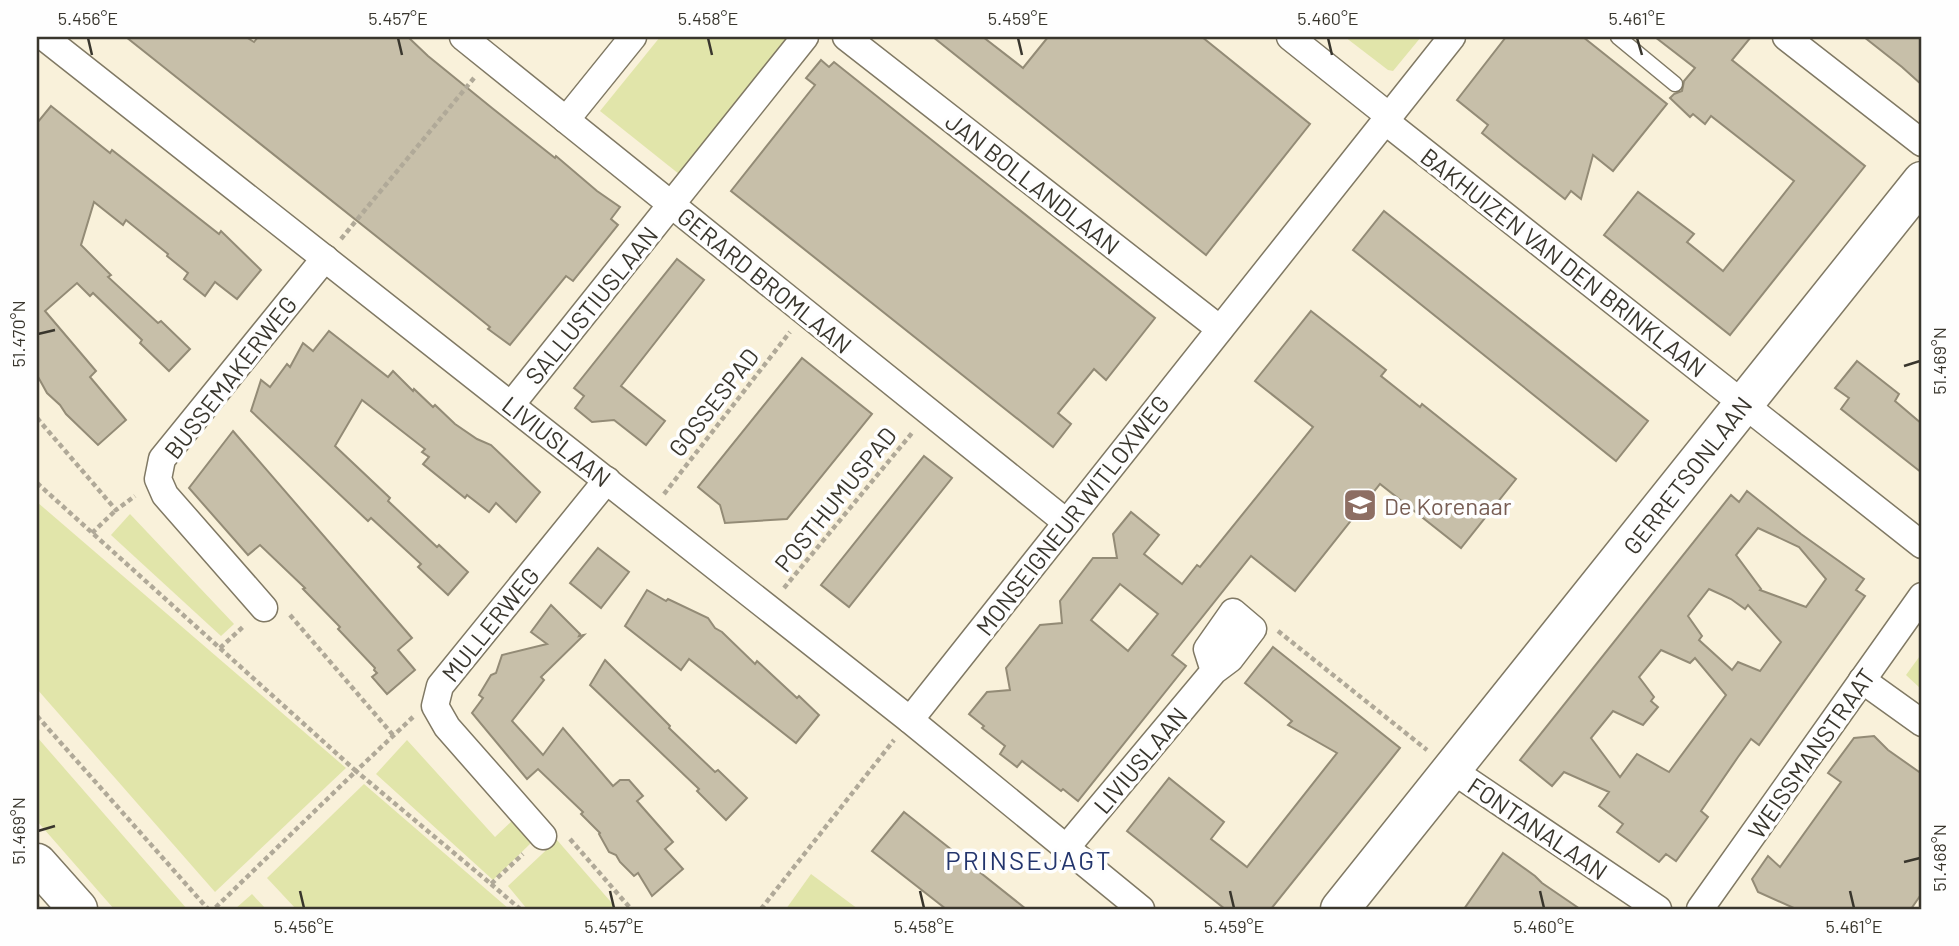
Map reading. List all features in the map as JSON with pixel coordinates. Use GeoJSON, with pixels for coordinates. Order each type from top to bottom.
{"type":"FeatureCollection","features":[{"type":"Feature","properties":{"kind":"street","name":"LIVIUSLAAN"},"geometry":{"type":"LineString","coordinates":[[44,37],[910,720],[1140,909]]}},
{"type":"Feature","properties":{"kind":"street","name":"GERARD BROMLAAN"},"geometry":{"type":"LineString","coordinates":[[463,37],[1066,522]]}},
{"type":"Feature","properties":{"kind":"street"},"geometry":{"type":"LineString","coordinates":[[566,120],[633,37]]}},
{"type":"Feature","properties":{"kind":"street","name":"SALLUSTIUSLAAN"},"geometry":{"type":"LineString","coordinates":[[511,405],[806,37]]}},
{"type":"Feature","properties":{"kind":"street","name":"JAN BOLLANDLAAN"},"geometry":{"type":"LineString","coordinates":[[846,37],[1220,329]]}},
{"type":"Feature","properties":{"kind":"street","name":"BAKHUIZEN VAN DEN BRINKLAAN"},"geometry":{"type":"LineString","coordinates":[[1290,37],[1387,118],[1922,545]]}},
{"type":"Feature","properties":{"kind":"street","name":"MONSEIGNEUR WITLOXWEG"},"geometry":{"type":"LineString","coordinates":[[910,720],[1452,37]]}},
{"type":"Feature","properties":{"kind":"street"},"geometry":{"type":"LineString","coordinates":[[1786,37],[1922,143]]}},
{"type":"Feature","properties":{"kind":"street","name":"GERRETSONLAAN"},"geometry":{"type":"LineString","coordinates":[[1340,909],[1922,182]]}},
{"type":"Feature","properties":{"kind":"street","name":"BUSSEMAKERWEG"},"geometry":{"type":"LineString","coordinates":[[264,608],[165,495],[158,479],[162,459],[325,258]]}},
{"type":"Feature","properties":{"kind":"street","name":"MULLERWEG"},"geometry":{"type":"LineString","coordinates":[[550,830],[447,727],[436,706],[440,686],[607,481]]}},
{"type":"Feature","properties":{"kind":"street","name":"WEISSMANSTRAAT"},"geometry":{"type":"LineString","coordinates":[[1700,909],[1922,596]]}},
{"type":"Feature","properties":{"kind":"street","name":"LIVIUSLAAN"},"geometry":{"type":"LineString","coordinates":[[1066,848],[1214,671]]}},
{"type":"Feature","properties":{"kind":"street"},"geometry":{"type":"LineString","coordinates":[[1863,680],[1922,723]]}},
{"type":"Feature","properties":{"kind":"street","name":"FONTANALAAN"},"geometry":{"type":"LineString","coordinates":[[1452,770],[1658,909]]}},
{"type":"Feature","properties":{"kind":"street"},"geometry":{"type":"LineString","coordinates":[[37,863],[78,909]]}},
{"type":"Feature","properties":{"kind":"lane"},"geometry":{"type":"LineString","coordinates":[[1618,37],[1675,84]]}},
{"type":"Feature","properties":{"kind":"path"},"geometry":{"type":"LineString","coordinates":[[325,258],[490,58]]}},
{"type":"Feature","properties":{"kind":"path","name":"GOSSESPAD"},"geometry":{"type":"LineString","coordinates":[[649,514],[805,312]]}},
{"type":"Feature","properties":{"kind":"path","name":"POSTHUMUSPAD"},"geometry":{"type":"LineString","coordinates":[[768,608],[928,411]]}},
{"type":"Feature","properties":{"kind":"path"},"geometry":{"type":"LineString","coordinates":[[37,418],[116,510]]}},
{"type":"Feature","properties":{"kind":"path"},"geometry":{"type":"LineString","coordinates":[[92,533],[116,510],[158,479]]}},
{"type":"Feature","properties":{"kind":"path"},"geometry":{"type":"LineString","coordinates":[[37,483],[356,771],[520,909]]}},
{"type":"Feature","properties":{"kind":"path"},"geometry":{"type":"LineString","coordinates":[[264,608],[277,599],[393,735]]}},
{"type":"Feature","properties":{"kind":"path"},"geometry":{"type":"LineString","coordinates":[[1278,631],[1452,770]]}},
{"type":"Feature","properties":{"kind":"path"},"geometry":{"type":"LineString","coordinates":[[214,909],[393,735],[422,709],[436,706]]}},
{"type":"Feature","properties":{"kind":"path"},"geometry":{"type":"LineString","coordinates":[[37,716],[208,909]]}},
{"type":"Feature","properties":{"kind":"path"},"geometry":{"type":"LineString","coordinates":[[761,909],[910,720]]}},
{"type":"Feature","properties":{"kind":"path"},"geometry":{"type":"LineString","coordinates":[[491,884],[550,830],[631,909]]}},
{"type":"Feature","properties":{"kind":"green space"},"geometry":{"type":"Polygon","coordinates":[[[660,37],[791,37],[679,174],[600,111],[660,37]]]}},
{"type":"Feature","properties":{"kind":"green space"},"geometry":{"type":"Polygon","coordinates":[[[1345,37],[1421,37],[1393,71],[1345,37]]]}},
{"type":"Feature","properties":{"kind":"green space"},"geometry":{"type":"Polygon","coordinates":[[[37,502],[346,768],[215,892],[37,689],[37,502]]]}},
{"type":"Feature","properties":{"kind":"green space"},"geometry":{"type":"Polygon","coordinates":[[[130,514],[234,624],[221,636],[111,535],[130,514]]]}},
{"type":"Feature","properties":{"kind":"green space"},"geometry":{"type":"Polygon","coordinates":[[[1922,653],[1922,690],[1906,675],[1922,653]]]}},
{"type":"Feature","properties":{"kind":"green space"},"geometry":{"type":"Polygon","coordinates":[[[37,737],[187,909],[114,909],[37,821],[37,737]]]}},
{"type":"Feature","properties":{"kind":"green space"},"geometry":{"type":"Polygon","coordinates":[[[407,740],[495,837],[514,819],[533,841],[493,880],[376,774],[407,740]]]}},
{"type":"Feature","properties":{"kind":"green space"},"geometry":{"type":"Polygon","coordinates":[[[364,784],[509,909],[296,909],[267,878],[364,784]]]}},
{"type":"Feature","properties":{"kind":"green space"},"geometry":{"type":"Polygon","coordinates":[[[557,840],[617,909],[527,909],[508,886],[557,840]]]}},
{"type":"Feature","properties":{"kind":"green space"},"geometry":{"type":"Polygon","coordinates":[[[811,874],[858,909],[786,909],[811,874]]]}},
{"type":"Feature","properties":{"kind":"green space"},"geometry":{"type":"Polygon","coordinates":[[[252,894],[266,909],[235,909],[252,894]]]}},
{"type":"Feature","properties":{"kind":"building"},"geometry":{"type":"Polygon","coordinates":[[[126,37],[246,37],[254,42],[258,37],[408,37],[492,108],[620,207],[611,219],[618,225],[573,281],[566,276],[510,345],[126,37]]]}},
{"type":"Feature","properties":{"kind":"building"},"geometry":{"type":"Polygon","coordinates":[[[933,37],[983,37],[1023,68],[1048,37],[1202,37],[1310,124],[1206,255],[933,37]]]}},
{"type":"Feature","properties":{"kind":"building"},"geometry":{"type":"Polygon","coordinates":[[[1506,37],[1583,37],[1667,104],[1613,171],[1593,155],[1581,199],[1571,191],[1565,199],[1514,159],[1482,133],[1488,125],[1457,100],[1506,37]]]}},
{"type":"Feature","properties":{"kind":"building"},"geometry":{"type":"Polygon","coordinates":[[[1655,37],[1751,37],[1732,60],[1865,166],[1730,335],[1604,235],[1638,192],[1694,234],[1687,242],[1723,271],[1794,181],[1711,116],[1705,124],[1693,114],[1690,117],[1670,98],[1682,91],[1684,81],[1695,68],[1655,37]]]}},
{"type":"Feature","properties":{"kind":"building"},"geometry":{"type":"Polygon","coordinates":[[[1864,37],[1922,37],[1922,85],[1902,67],[1864,37]]]}},
{"type":"Feature","properties":{"kind":"building"},"geometry":{"type":"Polygon","coordinates":[[[821,60],[829,67],[834,62],[1155,318],[1106,380],[1094,369],[1058,413],[1071,424],[1053,447],[731,191],[815,85],[806,78],[821,60]]]}},
{"type":"Feature","properties":{"kind":"building"},"geometry":{"type":"Polygon","coordinates":[[[51,106],[219,234],[221,231],[261,270],[237,299],[215,282],[205,296],[184,279],[188,273],[167,256],[168,254],[126,220],[123,225],[94,202],[81,245],[111,275],[108,277],[190,349],[169,371],[140,343],[142,340],[93,293],[90,296],[77,283],[45,311],[96,371],[90,377],[126,420],[98,445],[47,393],[37,375],[37,123],[51,106]]]}},
{"type":"Feature","properties":{"kind":"building"},"geometry":{"type":"Polygon","coordinates":[[[1384,211],[1648,421],[1616,461],[1353,250],[1384,211]]]}},
{"type":"Feature","properties":{"kind":"building"},"geometry":{"type":"Polygon","coordinates":[[[677,259],[704,280],[621,386],[665,421],[646,445],[614,420],[592,422],[575,408],[584,396],[574,388],[677,259]]]}},
{"type":"Feature","properties":{"kind":"building"},"geometry":{"type":"Polygon","coordinates":[[[1311,311],[1386,370],[1381,376],[1420,407],[1422,404],[1516,479],[1461,548],[1380,484],[1295,591],[1251,556],[1172,655],[1186,666],[1078,801],[1022,761],[1017,767],[1000,754],[1005,746],[969,714],[987,692],[1010,690],[1006,668],[1040,625],[1062,623],[1060,601],[1093,558],[1117,558],[1113,534],[1131,512],[1159,535],[1144,554],[1182,584],[1197,565],[1200,567],[1313,427],[1255,381],[1311,311]],[[1120,584],[1091,620],[1128,651],[1158,614],[1120,584]]]}},
{"type":"Feature","properties":{"kind":"building"},"geometry":{"type":"Polygon","coordinates":[[[329,331],[388,377],[393,371],[413,391],[414,389],[433,407],[435,405],[455,424],[491,445],[540,492],[516,522],[496,503],[489,512],[467,495],[465,498],[423,464],[429,457],[422,452],[425,449],[362,400],[335,446],[390,498],[388,501],[468,572],[448,595],[418,567],[421,564],[371,518],[368,521],[251,411],[261,380],[270,387],[287,364],[290,367],[303,343],[313,351],[329,331]]]}},
{"type":"Feature","properties":{"kind":"building"},"geometry":{"type":"Polygon","coordinates":[[[802,358],[872,414],[787,519],[725,523],[720,505],[698,487],[802,358]]]}},
{"type":"Feature","properties":{"kind":"building"},"geometry":{"type":"Polygon","coordinates":[[[1857,361],[1899,394],[1895,401],[1922,424],[1922,473],[1841,409],[1849,398],[1835,388],[1857,361]]]}},
{"type":"Feature","properties":{"kind":"building"},"geometry":{"type":"Polygon","coordinates":[[[233,431],[412,638],[398,650],[415,670],[387,694],[372,677],[377,673],[375,668],[303,589],[305,588],[260,545],[248,555],[189,488],[233,431]]]}},
{"type":"Feature","properties":{"kind":"building"},"geometry":{"type":"Polygon","coordinates":[[[924,456],[952,478],[849,607],[821,585],[924,456]]]}},
{"type":"Feature","properties":{"kind":"building"},"geometry":{"type":"Polygon","coordinates":[[[1747,491],[1864,579],[1856,590],[1865,596],[1759,745],[1751,739],[1738,757],[1701,811],[1708,817],[1676,861],[1666,854],[1659,862],[1617,832],[1623,824],[1599,806],[1609,792],[1564,772],[1552,786],[1520,760],[1731,495],[1739,502],[1747,491]],[[1758,528],[1736,555],[1760,590],[1806,607],[1826,579],[1799,547],[1758,528]],[[1709,589],[1688,616],[1702,636],[1699,640],[1732,670],[1738,662],[1760,671],[1781,642],[1748,605],[1745,609],[1709,589]],[[1661,650],[1639,677],[1654,697],[1651,701],[1658,707],[1643,725],[1613,711],[1591,738],[1620,777],[1637,754],[1669,772],[1726,695],[1695,658],[1690,663],[1661,650]]]}},
{"type":"Feature","properties":{"kind":"building"},"geometry":{"type":"Polygon","coordinates":[[[598,548],[629,572],[601,608],[570,583],[598,548]]]}},
{"type":"Feature","properties":{"kind":"building"},"geometry":{"type":"Polygon","coordinates":[[[647,590],[708,618],[715,628],[755,664],[757,661],[819,715],[796,743],[689,659],[681,670],[625,626],[647,590]]]}},
{"type":"Feature","properties":{"kind":"building"},"geometry":{"type":"Polygon","coordinates":[[[551,605],[579,636],[584,635],[541,677],[544,680],[512,721],[543,755],[563,728],[613,786],[620,780],[629,780],[643,796],[637,801],[673,842],[665,849],[683,869],[652,896],[638,873],[634,876],[616,855],[609,852],[600,833],[581,814],[583,812],[538,769],[527,779],[472,713],[483,698],[479,695],[491,675],[496,673],[502,655],[547,644],[531,632],[551,605]]]}},
{"type":"Feature","properties":{"kind":"building"},"geometry":{"type":"Polygon","coordinates":[[[1273,647],[1400,748],[1271,909],[1225,909],[1127,831],[1169,778],[1224,822],[1211,839],[1247,867],[1337,753],[1288,725],[1292,721],[1245,683],[1273,647]]]}},
{"type":"Feature","properties":{"kind":"building"},"geometry":{"type":"Polygon","coordinates":[[[605,660],[669,728],[747,798],[726,820],[697,791],[699,789],[590,685],[605,660]]]}},
{"type":"Feature","properties":{"kind":"building"},"geometry":{"type":"Polygon","coordinates":[[[1874,736],[1888,750],[1922,774],[1922,893],[1911,909],[1796,909],[1758,892],[1752,879],[1768,856],[1780,867],[1841,782],[1828,773],[1854,738],[1874,736]]]}},
{"type":"Feature","properties":{"kind":"building"},"geometry":{"type":"Polygon","coordinates":[[[904,812],[1026,909],[946,909],[872,851],[904,812]]]}},
{"type":"Feature","properties":{"kind":"building"},"geometry":{"type":"Polygon","coordinates":[[[1503,853],[1542,883],[1580,909],[1464,909],[1503,853]]]}},
{"type":"Feature","properties":{"kind":"place","name":"De Korenaar"},"geometry":{"type":"Point","coordinates":[1360,505]}},
{"type":"Feature","properties":{"kind":"district","name":"PRINSEJAGT"},"geometry":{"type":"Point","coordinates":[1029,859]}}]}
